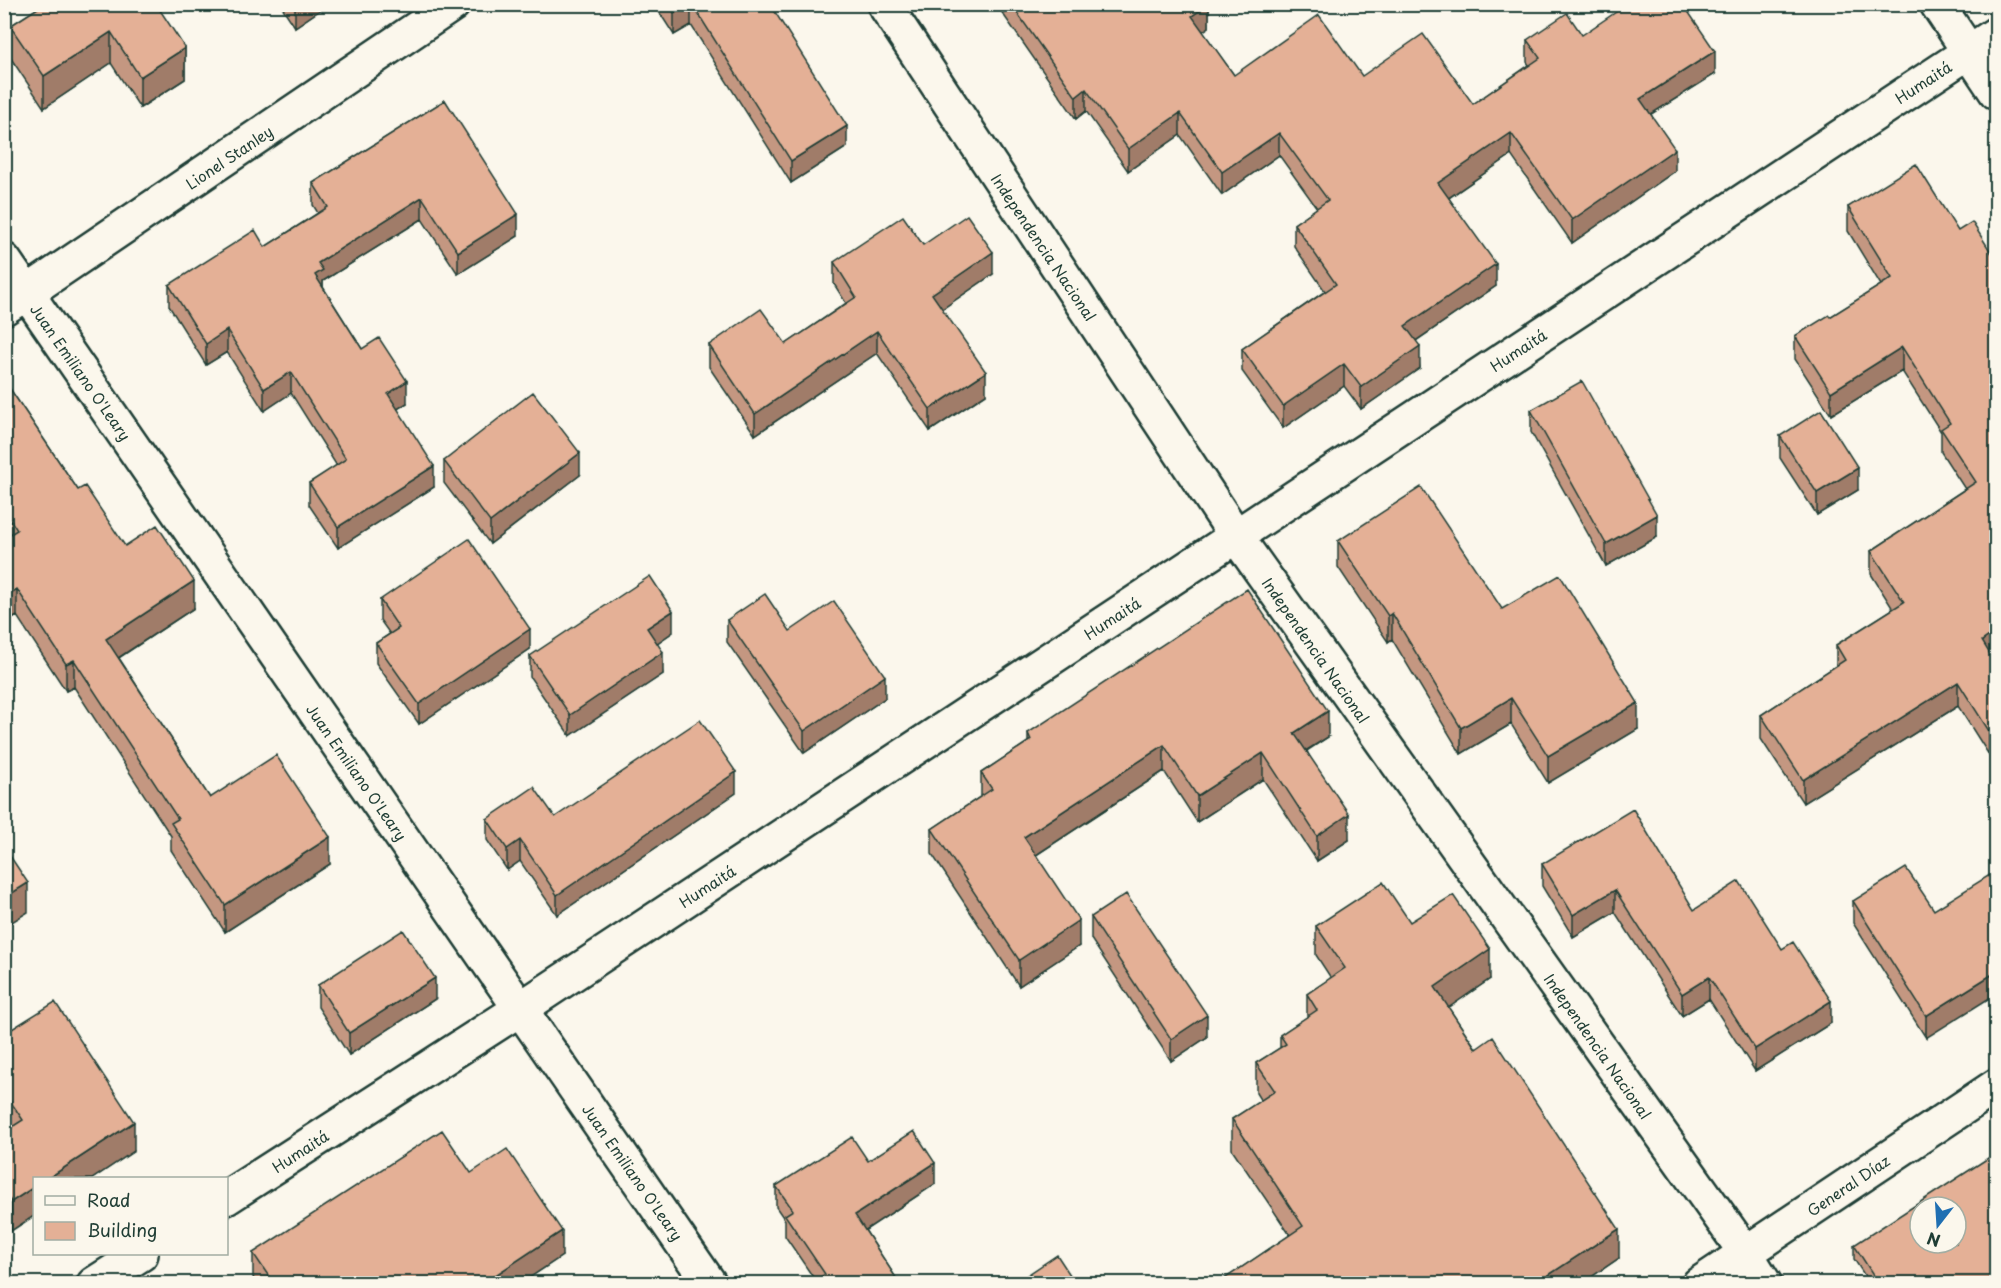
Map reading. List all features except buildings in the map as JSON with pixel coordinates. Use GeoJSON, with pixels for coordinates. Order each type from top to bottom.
{"type":"FeatureCollection","features":[{"type":"Feature","properties":{"kind":"street","name":"Lionel Stanley"},"geometry":{"type":"LineString","coordinates":[[16,301],[453,4]]}},
{"type":"Feature","properties":{"kind":"street","name":"Independencia Nacional"},"geometry":{"type":"LineString","coordinates":[[884,4],[1236,536],[1745,1252],[1765,1284]]}},
{"type":"Feature","properties":{"kind":"street"},"geometry":{"type":"LineString","coordinates":[[1937,4],[1996,92]]}},
{"type":"Feature","properties":{"kind":"street","name":"Humaitá"},"geometry":{"type":"LineString","coordinates":[[228,1197],[520,1009],[1996,34]]}},
{"type":"Feature","properties":{"kind":"street","name":"Juan Emiliano O'Leary"},"geometry":{"type":"LineString","coordinates":[[4,260],[16,301],[520,1009],[710,1284]]}},
{"type":"Feature","properties":{"kind":"street","name":"General Díaz"},"geometry":{"type":"LineString","coordinates":[[1699,1284],[1996,1086]]}},
{"type":"Feature","properties":{"kind":"street"},"geometry":{"type":"LineString","coordinates":[[94,1284],[139,1255]]}}]}
